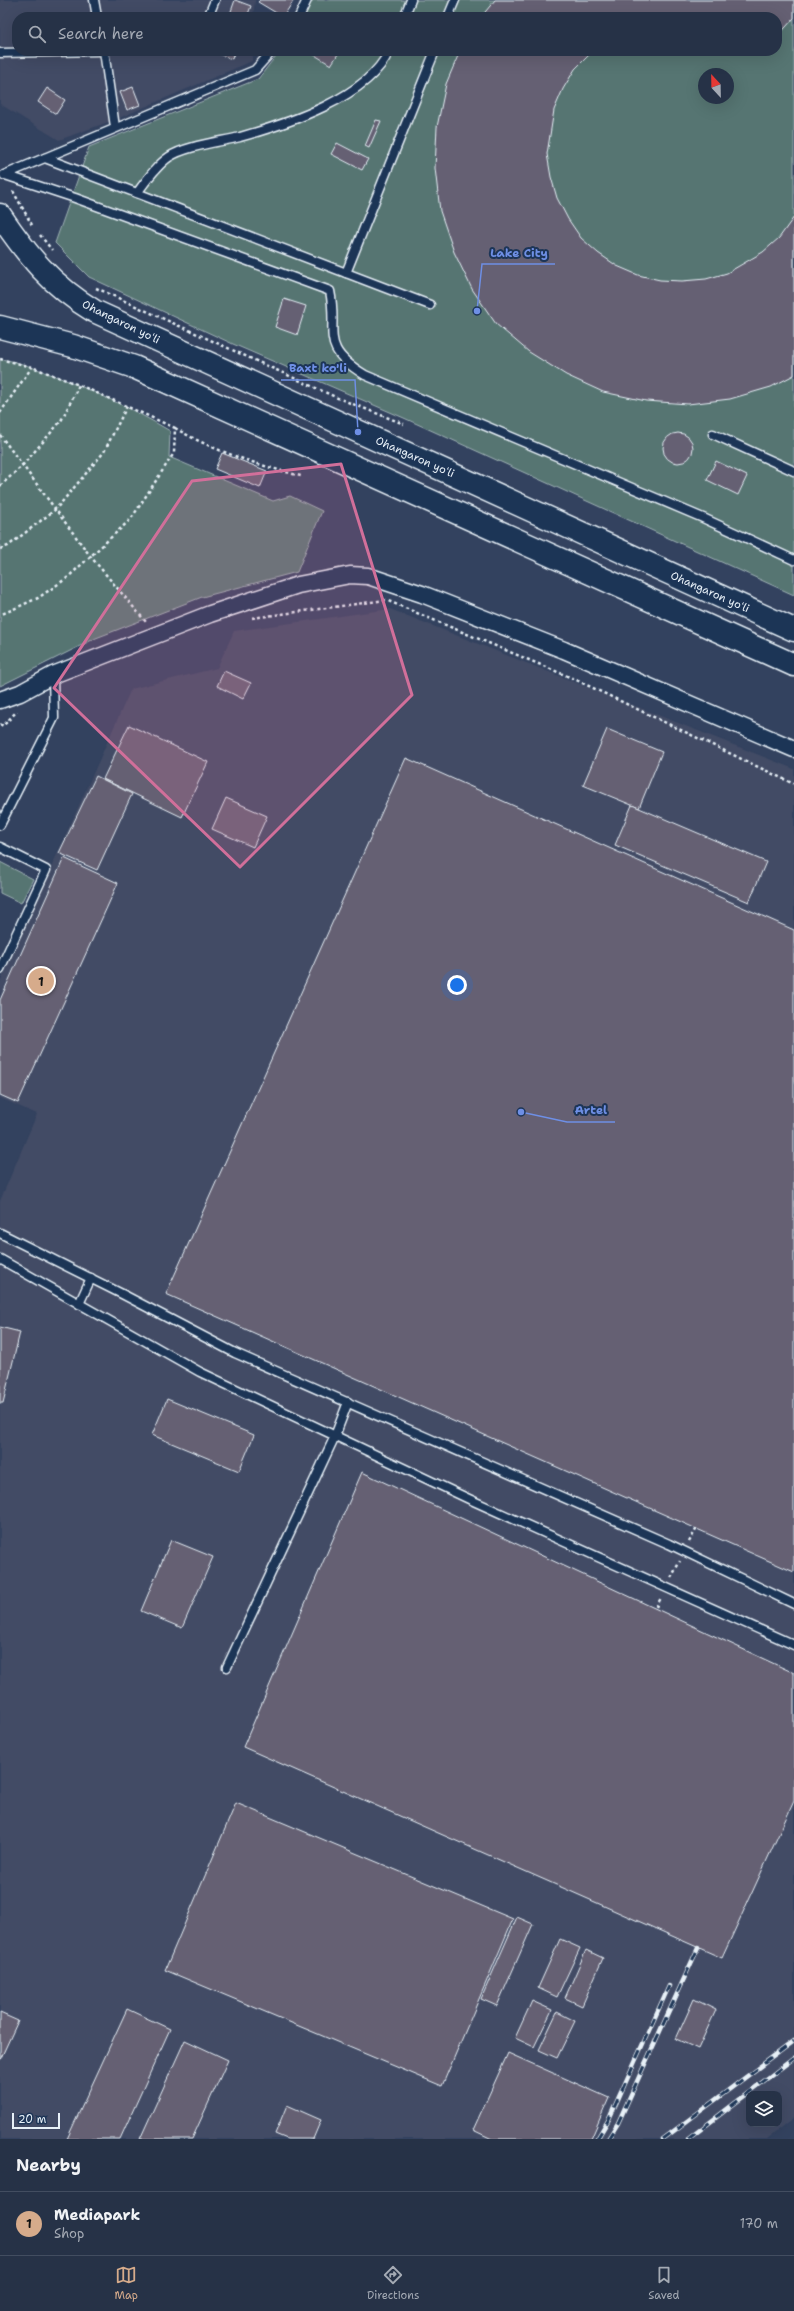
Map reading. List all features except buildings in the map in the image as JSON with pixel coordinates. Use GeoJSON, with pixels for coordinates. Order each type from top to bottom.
{"type":"FeatureCollection","features":[{"type":"Feature","properties":{"kind":"highway","name":"Ohangaron yoʻli"},"geometry":{"type":"LineString","coordinates":[[0,215],[51,280],[94,311],[794,630]]}},
{"type":"Feature","properties":{"kind":"highway"},"geometry":{"type":"LineString","coordinates":[[5,329],[88,350],[134,367],[794,665]]}},
{"type":"Feature","properties":{"kind":"street"},"geometry":{"type":"LineString","coordinates":[[0,700],[20,693],[53,675],[210,614],[298,584],[350,575],[368,576],[422,594],[564,650],[794,749]]}},
{"type":"Feature","properties":{"kind":"lane"},"geometry":{"type":"LineString","coordinates":[[94,0],[96,12]]}},
{"type":"Feature","properties":{"kind":"lane"},"geometry":{"type":"LineString","coordinates":[[210,12],[215,0]]}},
{"type":"Feature","properties":{"kind":"lane"},"geometry":{"type":"LineString","coordinates":[[302,12],[308,0]]}},
{"type":"Feature","properties":{"kind":"lane"},"geometry":{"type":"LineString","coordinates":[[406,12],[411,0]]}},
{"type":"Feature","properties":{"kind":"lane"},"geometry":{"type":"LineString","coordinates":[[450,12],[455,0]]}},
{"type":"Feature","properties":{"kind":"lane"},"geometry":{"type":"LineString","coordinates":[[0,53],[12,53]]}},
{"type":"Feature","properties":{"kind":"lane"},"geometry":{"type":"LineString","coordinates":[[103,56],[115,127]]}},
{"type":"Feature","properties":{"kind":"lane"},"geometry":{"type":"LineString","coordinates":[[2,176],[115,127],[256,70],[268,56]]}},
{"type":"Feature","properties":{"kind":"lane"},"geometry":{"type":"LineString","coordinates":[[137,193],[154,171],[170,156],[297,118],[344,97],[384,63],[387,56]]}},
{"type":"Feature","properties":{"kind":"lane"},"geometry":{"type":"LineString","coordinates":[[346,273],[433,56]]}},
{"type":"Feature","properties":{"kind":"lane"},"geometry":{"type":"LineString","coordinates":[[45,158],[430,305]]}},
{"type":"Feature","properties":{"kind":"lane"},"geometry":{"type":"LineString","coordinates":[[2,176],[75,198],[330,290],[334,308],[332,339],[334,348],[346,364],[365,375],[703,518],[794,560]]}},
{"type":"Feature","properties":{"kind":"lane"},"geometry":{"type":"LineString","coordinates":[[713,434],[794,471]]}},
{"type":"Feature","properties":{"kind":"lane"},"geometry":{"type":"LineString","coordinates":[[0,825],[54,718],[53,675]]}},
{"type":"Feature","properties":{"kind":"lane"},"geometry":{"type":"LineString","coordinates":[[0,847],[46,870],[0,969]]}},
{"type":"Feature","properties":{"kind":"lane"},"geometry":{"type":"LineString","coordinates":[[0,1233],[91,1278],[235,1353],[669,1544],[794,1604]]}},
{"type":"Feature","properties":{"kind":"lane"},"geometry":{"type":"LineString","coordinates":[[0,1259],[200,1372],[335,1436],[794,1645]]}},
{"type":"Feature","properties":{"kind":"lane"},"geometry":{"type":"LineString","coordinates":[[79,1304],[91,1278]]}},
{"type":"Feature","properties":{"kind":"lane"},"geometry":{"type":"LineString","coordinates":[[227,1667],[335,1436],[348,1402]]}},
{"type":"Feature","properties":{"kind":"path"},"geometry":{"type":"LineString","coordinates":[[2,176],[33,226]]}},
{"type":"Feature","properties":{"kind":"path"},"geometry":{"type":"LineString","coordinates":[[37,232],[56,254]]}},
{"type":"Feature","properties":{"kind":"path"},"geometry":{"type":"LineString","coordinates":[[92,286],[340,399],[404,424]]}},
{"type":"Feature","properties":{"kind":"path"},"geometry":{"type":"LineString","coordinates":[[0,359],[32,367],[79,385],[175,428],[198,442],[268,468],[301,476],[302,474]]}},
{"type":"Feature","properties":{"kind":"path"},"geometry":{"type":"LineString","coordinates":[[0,413],[32,367]]}},
{"type":"Feature","properties":{"kind":"path"},"geometry":{"type":"LineString","coordinates":[[0,486],[22,466],[61,421],[79,385]]}},
{"type":"Feature","properties":{"kind":"path"},"geometry":{"type":"LineString","coordinates":[[0,549],[8,546],[56,509],[104,452],[127,406]]}},
{"type":"Feature","properties":{"kind":"path"},"geometry":{"type":"LineString","coordinates":[[0,615],[38,598],[67,578],[131,519],[174,453],[175,428]]}},
{"type":"Feature","properties":{"kind":"path"},"geometry":{"type":"LineString","coordinates":[[0,435],[91,557],[157,635]]}},
{"type":"Feature","properties":{"kind":"path"},"geometry":{"type":"LineString","coordinates":[[246,619],[386,600],[572,678],[794,784]]}},
{"type":"Feature","properties":{"kind":"path"},"geometry":{"type":"LineString","coordinates":[[0,724],[3,726],[22,706]]}},
{"type":"Feature","properties":{"kind":"path"},"geometry":{"type":"LineString","coordinates":[[686,1548],[696,1528]]}},
{"type":"Feature","properties":{"kind":"path"},"geometry":{"type":"LineString","coordinates":[[669,1581],[683,1555]]}},
{"type":"Feature","properties":{"kind":"path"},"geometry":{"type":"LineString","coordinates":[[656,1607],[663,1594]]}},
{"type":"Feature","properties":{"kind":"highlighted area"},"geometry":{"type":"Polygon","coordinates":[[[341,464],[412,695],[240,867],[54,688],[192,481],[341,464]]]}},
{"type":"Feature","properties":{"kind":"shaded area"},"geometry":{"type":"Polygon","coordinates":[[[0,0],[255,0],[254,12],[12,12],[12,56],[252,56],[252,61],[119,118],[59,140],[0,104],[0,0]]]}},
{"type":"Feature","properties":{"kind":"shaded area"},"geometry":{"type":"Polygon","coordinates":[[[390,609],[794,769],[794,2118],[767,2139],[0,2139],[0,1201],[37,1114],[0,1098],[0,982],[131,689],[217,668],[234,631],[390,609]]]}},
{"type":"Feature","properties":{"kind":"green space"},"geometry":{"type":"Polygon","coordinates":[[[311,0],[794,0],[794,595],[404,418],[233,344],[89,277],[55,243],[89,147],[258,79],[276,56],[782,56],[782,12],[305,12],[311,0]]]}},
{"type":"Feature","properties":{"kind":"green space"},"geometry":{"type":"Polygon","coordinates":[[[0,359],[25,365],[81,386],[126,407],[170,431],[169,457],[273,501],[290,496],[322,511],[297,572],[202,597],[96,638],[0,686],[0,359]]]}},
{"type":"Feature","properties":{"kind":"green space"},"geometry":{"type":"Polygon","coordinates":[[[0,862],[33,879],[21,903],[0,893],[0,862]]]}},
{"type":"Feature","properties":{"kind":"railway"},"geometry":{"type":"LineString","coordinates":[[608,2139],[618,2123],[698,1948]]}},
{"type":"Feature","properties":{"kind":"railway"},"geometry":{"type":"LineString","coordinates":[[597,2139],[609,2119],[669,1986]]}},
{"type":"Feature","properties":{"kind":"railway"},"geometry":{"type":"LineString","coordinates":[[663,2139],[794,2041]]}},
{"type":"Feature","properties":{"kind":"railway"},"geometry":{"type":"LineString","coordinates":[[688,2139],[794,2058]]}},
{"type":"Feature","properties":{"kind":"place","name":"Lake City"},"geometry":{"type":"Point","coordinates":[477,311]}},
{"type":"Feature","properties":{"kind":"place","name":"Baxt ko'li"},"geometry":{"type":"Point","coordinates":[358,432]}},
{"type":"Feature","properties":{"kind":"place","name":"Mediapark"},"geometry":{"type":"Point","coordinates":[41,981]}},
{"type":"Feature","properties":{"kind":"place","name":"Artel"},"geometry":{"type":"Point","coordinates":[521,1112]}}]}
